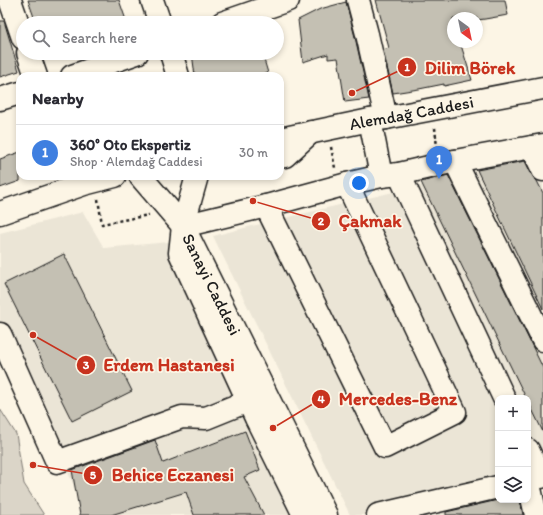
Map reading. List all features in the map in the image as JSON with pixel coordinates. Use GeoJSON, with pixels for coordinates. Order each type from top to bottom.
{"type":"FeatureCollection","features":[{"type":"Feature","properties":{"kind":"street"},"geometry":{"type":"LineString","coordinates":[[10,0],[16,18]]}},
{"type":"Feature","properties":{"kind":"street"},"geometry":{"type":"LineString","coordinates":[[152,0],[158,16]]}},
{"type":"Feature","properties":{"kind":"street"},"geometry":{"type":"LineString","coordinates":[[358,0],[367,34],[378,119],[390,175],[502,395]]}},
{"type":"Feature","properties":{"kind":"street"},"geometry":{"type":"LineString","coordinates":[[241,16],[278,2]]}},
{"type":"Feature","properties":{"kind":"street"},"geometry":{"type":"LineString","coordinates":[[30,60],[35,72]]}},
{"type":"Feature","properties":{"kind":"street"},"geometry":{"type":"LineString","coordinates":[[83,72],[117,60]]}},
{"type":"Feature","properties":{"kind":"street"},"geometry":{"type":"LineString","coordinates":[[172,60],[177,72]]}},
{"type":"Feature","properties":{"kind":"street","name":"Alemdağ Caddesi"},"geometry":{"type":"LineString","coordinates":[[284,137],[543,88]]}},
{"type":"Feature","properties":{"kind":"street"},"geometry":{"type":"LineString","coordinates":[[0,99],[16,94]]}},
{"type":"Feature","properties":{"kind":"street"},"geometry":{"type":"LineString","coordinates":[[284,156],[320,131]]}},
{"type":"Feature","properties":{"kind":"street"},"geometry":{"type":"LineString","coordinates":[[183,226],[266,206],[342,180],[390,175],[446,157],[537,146],[543,170]]}},
{"type":"Feature","properties":{"kind":"street"},"geometry":{"type":"LineString","coordinates":[[446,157],[543,340]]}},
{"type":"Feature","properties":{"kind":"street"},"geometry":{"type":"LineString","coordinates":[[0,213],[99,180]]}},
{"type":"Feature","properties":{"kind":"street","name":"Sanayi Caddesi"},"geometry":{"type":"LineString","coordinates":[[143,180],[183,226],[326,515]]}},
{"type":"Feature","properties":{"kind":"street","name":"Sanayi Caddesi"},"geometry":{"type":"LineString","coordinates":[[196,180],[183,226],[180,253],[248,401],[304,515]]}},
{"type":"Feature","properties":{"kind":"street"},"geometry":{"type":"LineString","coordinates":[[266,206],[385,447],[455,412],[342,180]]}},
{"type":"Feature","properties":{"kind":"street"},"geometry":{"type":"LineString","coordinates":[[0,334],[57,462],[182,417],[206,418],[248,401]]}},
{"type":"Feature","properties":{"kind":"street"},"geometry":{"type":"LineString","coordinates":[[531,462],[535,479],[536,515]]}},
{"type":"Feature","properties":{"kind":"street"},"geometry":{"type":"LineString","coordinates":[[378,515],[495,488]]}},
{"type":"Feature","properties":{"kind":"path"},"geometry":{"type":"LineString","coordinates":[[432,110],[446,157]]}},
{"type":"Feature","properties":{"kind":"path"},"geometry":{"type":"LineString","coordinates":[[320,131],[342,180]]}},
{"type":"Feature","properties":{"kind":"path"},"geometry":{"type":"LineString","coordinates":[[106,180],[102,224],[150,214]]}},
{"type":"Feature","properties":{"kind":"shaded area"},"geometry":{"type":"Polygon","coordinates":[[[543,156],[543,515],[350,515],[213,236],[543,156]]]}},
{"type":"Feature","properties":{"kind":"shaded area"},"geometry":{"type":"Polygon","coordinates":[[[83,212],[104,248],[169,242],[311,515],[87,515],[0,321],[0,233],[83,212]]]}},
{"type":"Feature","properties":{"kind":"shaded area"},"geometry":{"type":"Polygon","coordinates":[[[0,409],[16,434],[24,484],[44,515],[0,515],[0,409]]]}},
{"type":"Feature","properties":{"kind":"building"},"geometry":{"type":"Polygon","coordinates":[[[28,0],[119,0],[125,16],[34,16],[28,0]]]}},
{"type":"Feature","properties":{"kind":"building"},"geometry":{"type":"Polygon","coordinates":[[[376,0],[505,0],[508,15],[483,19],[483,12],[447,12],[447,48],[462,48],[472,80],[444,86],[444,84],[393,93],[383,50],[389,48],[376,0]]]}},
{"type":"Feature","properties":{"kind":"building"},"geometry":{"type":"Polygon","coordinates":[[[346,2],[369,99],[345,102],[338,58],[328,59],[328,54],[303,62],[298,20],[320,9],[346,2]]]}},
{"type":"Feature","properties":{"kind":"building"},"geometry":{"type":"Polygon","coordinates":[[[0,21],[4,21],[19,71],[0,77],[0,21]]]}},
{"type":"Feature","properties":{"kind":"building"},"geometry":{"type":"Polygon","coordinates":[[[193,60],[264,60],[268,72],[194,72],[193,60]]]}},
{"type":"Feature","properties":{"kind":"building"},"geometry":{"type":"Polygon","coordinates":[[[16,153],[16,180],[20,181],[0,188],[0,159],[16,153]]]}},
{"type":"Feature","properties":{"kind":"building"},"geometry":{"type":"Polygon","coordinates":[[[525,161],[543,193],[543,309],[477,170],[525,161]]]}},
{"type":"Feature","properties":{"kind":"building"},"geometry":{"type":"Polygon","coordinates":[[[448,175],[543,368],[543,432],[531,407],[531,395],[525,395],[421,182],[448,175]]]}},
{"type":"Feature","properties":{"kind":"building"},"geometry":{"type":"Polygon","coordinates":[[[64,254],[132,391],[72,421],[4,284],[64,254]]]}},
{"type":"Feature","properties":{"kind":"building"},"geometry":{"type":"Polygon","coordinates":[[[245,431],[260,470],[244,477],[264,515],[194,515],[186,492],[111,515],[80,515],[72,470],[155,440],[163,463],[245,431]]]}},
{"type":"Feature","properties":{"kind":"building"},"geometry":{"type":"Polygon","coordinates":[[[495,501],[495,503],[521,503],[523,515],[446,515],[446,512],[495,501]]]}},
{"type":"Feature","properties":{"kind":"place","name":"Dilim Börek"},"geometry":{"type":"Point","coordinates":[352,93]}},
{"type":"Feature","properties":{"kind":"place","name":"360° Oto Ekspertiz"},"geometry":{"type":"Point","coordinates":[439,179]}},
{"type":"Feature","properties":{"kind":"place","name":"Çakmak"},"geometry":{"type":"Point","coordinates":[253,201]}},
{"type":"Feature","properties":{"kind":"place","name":"Erdem Hastanesi"},"geometry":{"type":"Point","coordinates":[33,335]}},
{"type":"Feature","properties":{"kind":"place","name":"Mercedes-Benz"},"geometry":{"type":"Point","coordinates":[273,428]}},
{"type":"Feature","properties":{"kind":"place","name":"Behice Eczanesi"},"geometry":{"type":"Point","coordinates":[33,465]}}]}
